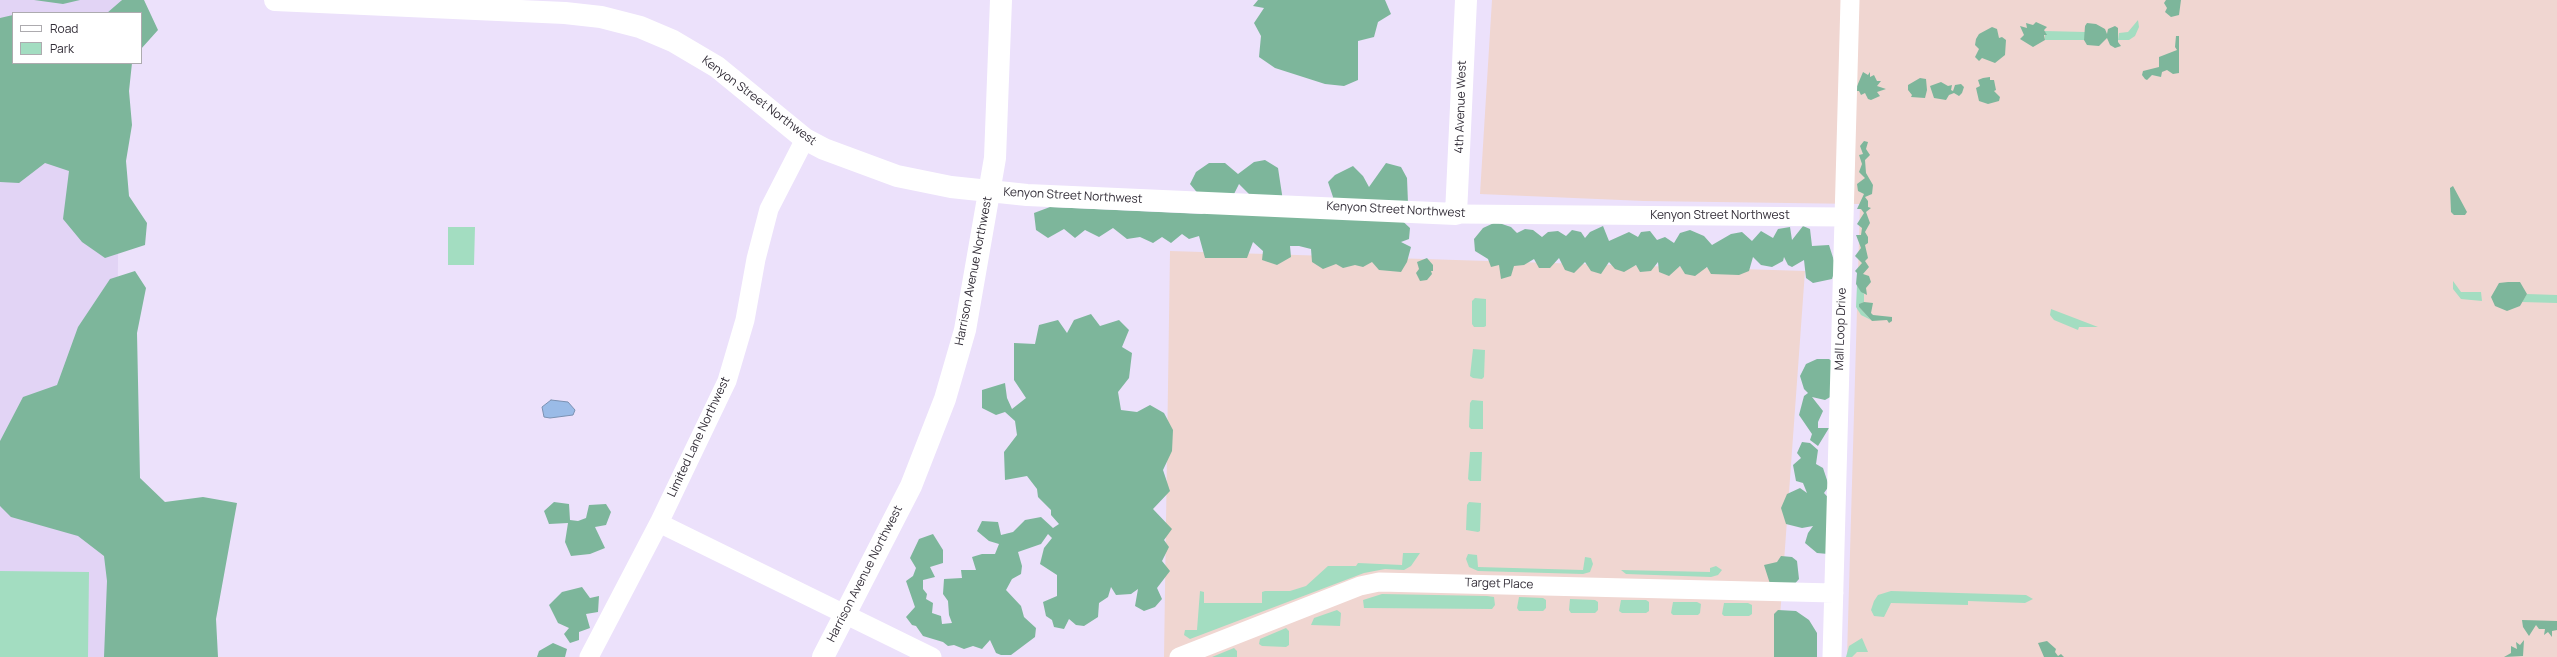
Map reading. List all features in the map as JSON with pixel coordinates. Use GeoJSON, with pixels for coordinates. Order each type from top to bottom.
{"type":"FeatureCollection","features":[{"type":"Feature","properties":{"kind":"street","name":"Kenyon Street Northwest"},"geometry":{"type":"LineString","coordinates":[[275,0],[565,13],[601,17],[640,27],[673,41],[717,67],[805,139],[850,160],[897,176],[950,187],[1027,195],[1456,214],[1844,217]]}},
{"type":"Feature","properties":{"kind":"street","name":"Harrison Avenue Northwest"},"geometry":{"type":"LineString","coordinates":[[823,657],[910,486],[945,399],[965,330],[995,158],[1001,0]]}},
{"type":"Feature","properties":{"kind":"street","name":"4th Avenue West"},"geometry":{"type":"LineString","coordinates":[[1456,214],[1466,0]]}},
{"type":"Feature","properties":{"kind":"street","name":"Mall Loop Drive"},"geometry":{"type":"LineString","coordinates":[[1832,657],[1850,0]]}},
{"type":"Feature","properties":{"kind":"street","name":"Limited Lane Northwest"},"geometry":{"type":"LineString","coordinates":[[589,657],[659,523],[727,381],[745,320],[756,259],[770,209],[805,139]]}},
{"type":"Feature","properties":{"kind":"street"},"geometry":{"type":"LineString","coordinates":[[659,523],[932,657]]}},
{"type":"Feature","properties":{"kind":"street","name":"Target Place"},"geometry":{"type":"LineString","coordinates":[[1179,657],[1360,586],[1379,582],[1834,593]]}},
{"type":"Feature","properties":{"kind":"shaded area"},"geometry":{"type":"Polygon","coordinates":[[[0,0],[121,0],[121,12],[12,12],[12,64],[120,64],[114,657],[0,657],[0,0]]]}},
{"type":"Feature","properties":{"kind":"shaded area"},"geometry":{"type":"Polygon","coordinates":[[[1492,0],[2557,0],[2557,657],[1847,657],[1860,204],[1644,201],[1480,194],[1492,0]]]}},
{"type":"Feature","properties":{"kind":"shaded area"},"geometry":{"type":"Polygon","coordinates":[[[1170,251],[1805,271],[1780,617],[1780,657],[1164,657],[1170,251]]]}},
{"type":"Feature","properties":{"kind":"green space"},"geometry":{"type":"Polygon","coordinates":[[[34,0],[80,0],[63,4],[34,0]]]}},
{"type":"Feature","properties":{"kind":"green space"},"geometry":{"type":"Polygon","coordinates":[[[122,0],[144,0],[158,30],[142,48],[142,12],[108,12],[122,0]]]}},
{"type":"Feature","properties":{"kind":"green space"},"geometry":{"type":"Polygon","coordinates":[[[1258,0],[1385,0],[1391,14],[1378,22],[1374,37],[1358,41],[1358,80],[1344,86],[1325,84],[1275,68],[1259,57],[1261,36],[1254,23],[1264,8],[1253,6],[1258,0]]]}},
{"type":"Feature","properties":{"kind":"green space"},"geometry":{"type":"Polygon","coordinates":[[[2166,0],[2181,0],[2179,15],[2171,17],[2165,12],[2167,8],[2164,3],[2166,0]]]}},
{"type":"Feature","properties":{"kind":"green space"},"geometry":{"type":"Polygon","coordinates":[[[12,15],[12,64],[132,64],[129,91],[132,125],[126,161],[129,196],[147,223],[145,245],[105,258],[82,242],[63,219],[69,171],[45,163],[19,183],[0,182],[0,18],[12,15]]]}},
{"type":"Feature","properties":{"kind":"green space"},"geometry":{"type":"Polygon","coordinates":[[[2138,20],[2139,27],[2135,36],[2129,40],[2118,40],[2119,33],[2128,32],[2138,20]]]}},
{"type":"Feature","properties":{"kind":"green space"},"geometry":{"type":"Polygon","coordinates":[[[2036,22],[2047,27],[2044,30],[2047,35],[2044,35],[2045,40],[2033,47],[2020,39],[2024,35],[2020,26],[2027,28],[2026,23],[2033,25],[2036,22]]]}},
{"type":"Feature","properties":{"kind":"green space"},"geometry":{"type":"Polygon","coordinates":[[[2087,23],[2096,24],[2105,29],[2107,34],[2108,29],[2115,26],[2118,28],[2118,42],[2121,46],[2115,48],[2110,45],[2107,38],[2099,46],[2087,45],[2084,40],[2085,26],[2087,23]]]}},
{"type":"Feature","properties":{"kind":"green space"},"geometry":{"type":"Polygon","coordinates":[[[1992,27],[1997,29],[1999,38],[2002,37],[2006,40],[2005,55],[1995,63],[1982,58],[1979,61],[1975,57],[1979,49],[1975,45],[1976,39],[1979,34],[1992,27]]]}},
{"type":"Feature","properties":{"kind":"green space"},"geometry":{"type":"Polygon","coordinates":[[[2045,31],[2085,32],[2085,37],[2084,40],[2045,40],[2045,31]]]}},
{"type":"Feature","properties":{"kind":"green space"},"geometry":{"type":"Polygon","coordinates":[[[2176,36],[2179,36],[2179,73],[2173,74],[2167,70],[2162,72],[2161,77],[2152,75],[2147,80],[2145,79],[2142,75],[2143,71],[2159,67],[2159,57],[2177,50],[2175,47],[2176,36]]]}},
{"type":"Feature","properties":{"kind":"green space"},"geometry":{"type":"Polygon","coordinates":[[[1863,72],[1868,75],[1870,72],[1870,77],[1874,75],[1877,81],[1881,81],[1877,86],[1886,89],[1877,92],[1880,96],[1871,100],[1868,99],[1865,93],[1861,95],[1859,91],[1855,91],[1863,72]]]}},
{"type":"Feature","properties":{"kind":"green space"},"geometry":{"type":"Polygon","coordinates":[[[1990,77],[1990,80],[1994,80],[1996,90],[1994,91],[2000,97],[1999,101],[1988,104],[1979,101],[1976,88],[1980,86],[1978,80],[1990,77]]]}},
{"type":"Feature","properties":{"kind":"green space"},"geometry":{"type":"Polygon","coordinates":[[[1920,78],[1926,79],[1927,90],[1925,98],[1911,97],[1912,95],[1908,90],[1908,85],[1920,78]]]}},
{"type":"Feature","properties":{"kind":"green space"},"geometry":{"type":"Polygon","coordinates":[[[1941,82],[1948,86],[1952,85],[1951,90],[1953,91],[1955,85],[1961,84],[1964,87],[1962,93],[1959,96],[1954,93],[1949,95],[1946,100],[1934,98],[1930,86],[1941,82]]]}},
{"type":"Feature","properties":{"kind":"green space"},"geometry":{"type":"Polygon","coordinates":[[[1864,141],[1868,142],[1866,149],[1870,155],[1865,160],[1866,173],[1873,185],[1872,194],[1865,197],[1868,201],[1868,207],[1871,208],[1866,212],[1870,223],[1865,232],[1868,237],[1868,243],[1865,245],[1868,258],[1865,261],[1869,267],[1863,274],[1869,276],[1871,282],[1866,288],[1867,295],[1861,292],[1856,284],[1857,273],[1855,271],[1862,263],[1855,256],[1861,248],[1856,235],[1861,235],[1862,228],[1857,224],[1864,213],[1861,209],[1857,209],[1864,194],[1858,191],[1857,184],[1865,178],[1859,172],[1862,164],[1859,155],[1863,154],[1860,146],[1864,141]]]}},
{"type":"Feature","properties":{"kind":"green space"},"geometry":{"type":"Polygon","coordinates":[[[1265,160],[1278,168],[1285,214],[1328,213],[1333,197],[1328,182],[1335,175],[1353,166],[1363,176],[1369,187],[1386,163],[1401,167],[1407,178],[1408,203],[1397,216],[1410,228],[1409,239],[1401,242],[1411,247],[1407,262],[1401,272],[1379,270],[1372,262],[1363,267],[1355,265],[1343,268],[1336,264],[1323,269],[1312,262],[1311,249],[1299,246],[1290,246],[1291,257],[1277,265],[1262,260],[1263,251],[1253,242],[1247,258],[1205,258],[1199,236],[1189,239],[1182,234],[1171,243],[1162,237],[1153,243],[1140,237],[1127,239],[1113,228],[1099,237],[1085,230],[1075,238],[1064,229],[1048,238],[1036,230],[1034,213],[1050,207],[1202,214],[1251,196],[1239,184],[1234,194],[1200,196],[1190,184],[1196,172],[1209,163],[1225,163],[1238,174],[1254,162],[1265,160]]]}},
{"type":"Feature","properties":{"kind":"green space"},"geometry":{"type":"Polygon","coordinates":[[[2453,186],[2467,212],[2465,215],[2454,215],[2451,212],[2450,188],[2453,186]]]}},
{"type":"Feature","properties":{"kind":"green space"},"geometry":{"type":"Polygon","coordinates":[[[1496,222],[1511,227],[1517,233],[1525,229],[1533,230],[1542,237],[1548,232],[1558,231],[1566,236],[1572,230],[1581,232],[1585,238],[1590,232],[1603,226],[1609,241],[1629,232],[1638,237],[1641,232],[1650,231],[1657,240],[1665,237],[1674,243],[1680,233],[1690,230],[1704,236],[1712,245],[1731,234],[1742,232],[1752,241],[1761,231],[1773,238],[1778,229],[1790,227],[1792,240],[1803,226],[1810,229],[1812,246],[1829,245],[1836,267],[1832,279],[1813,283],[1806,278],[1804,260],[1792,267],[1788,265],[1784,257],[1783,261],[1772,267],[1761,265],[1753,257],[1749,271],[1739,275],[1711,274],[1707,267],[1695,276],[1685,274],[1680,266],[1669,276],[1659,272],[1658,262],[1651,271],[1640,272],[1636,265],[1624,272],[1615,269],[1609,262],[1601,274],[1591,271],[1585,262],[1574,273],[1565,270],[1559,258],[1550,268],[1539,268],[1534,259],[1524,265],[1514,266],[1511,276],[1501,279],[1499,265],[1491,267],[1488,259],[1475,251],[1474,239],[1483,228],[1496,222]]]}},
{"type":"Feature","properties":{"kind":"green space"},"geometry":{"type":"Polygon","coordinates":[[[448,227],[475,227],[474,265],[448,265],[448,227]]]}},
{"type":"Feature","properties":{"kind":"green space"},"geometry":{"type":"Polygon","coordinates":[[[1427,258],[1433,265],[1433,271],[1431,271],[1432,274],[1427,280],[1420,281],[1416,273],[1419,269],[1417,262],[1427,258]]]}},
{"type":"Feature","properties":{"kind":"green space"},"geometry":{"type":"Polygon","coordinates":[[[135,271],[146,288],[137,333],[140,478],[165,502],[203,497],[237,503],[216,619],[218,657],[104,657],[107,581],[104,556],[78,536],[11,517],[0,506],[0,441],[23,397],[57,385],[78,327],[110,279],[135,271]]]}},
{"type":"Feature","properties":{"kind":"green space"},"geometry":{"type":"Polygon","coordinates":[[[2453,281],[2461,292],[2481,292],[2482,301],[2461,299],[2453,289],[2453,281]]]}},
{"type":"Feature","properties":{"kind":"green space"},"geometry":{"type":"Polygon","coordinates":[[[2520,282],[2527,294],[2520,306],[2507,311],[2495,306],[2491,297],[2499,283],[2520,282]]]}},
{"type":"Feature","properties":{"kind":"green space"},"geometry":{"type":"Polygon","coordinates":[[[1857,285],[1864,294],[1864,302],[1860,304],[1859,307],[1871,320],[1861,315],[1856,307],[1857,285]]]}},
{"type":"Feature","properties":{"kind":"green space"},"geometry":{"type":"Polygon","coordinates":[[[2527,294],[2557,295],[2557,303],[2522,302],[2527,294]]]}},
{"type":"Feature","properties":{"kind":"green space"},"geometry":{"type":"Polygon","coordinates":[[[1475,298],[1486,299],[1486,326],[1484,327],[1474,327],[1472,324],[1472,301],[1475,298]]]}},
{"type":"Feature","properties":{"kind":"green space"},"geometry":{"type":"Polygon","coordinates":[[[1864,302],[1873,303],[1871,313],[1873,315],[1892,317],[1892,321],[1889,323],[1887,320],[1872,321],[1859,307],[1859,304],[1864,302]]]}},
{"type":"Feature","properties":{"kind":"green space"},"geometry":{"type":"Polygon","coordinates":[[[2051,309],[2098,327],[2079,327],[2078,330],[2054,320],[2050,315],[2051,309]]]}},
{"type":"Feature","properties":{"kind":"green space"},"geometry":{"type":"Polygon","coordinates":[[[1091,314],[1100,326],[1119,320],[1129,330],[1122,347],[1132,353],[1129,378],[1118,392],[1121,410],[1137,412],[1150,405],[1164,413],[1173,430],[1172,451],[1163,470],[1170,491],[1153,509],[1172,529],[1164,540],[1169,547],[1162,561],[1170,571],[1157,588],[1162,599],[1155,607],[1144,611],[1135,606],[1138,589],[1131,594],[1116,595],[1111,587],[1108,597],[1099,603],[1098,617],[1084,626],[1076,625],[1069,619],[1064,629],[1054,627],[1052,620],[1046,616],[1043,602],[1057,596],[1057,575],[1040,564],[1044,548],[1052,538],[1048,534],[1041,544],[1018,552],[1022,566],[1021,574],[1012,579],[1006,590],[1021,606],[1024,617],[1036,628],[1035,637],[1011,655],[1001,655],[996,653],[990,640],[982,649],[973,646],[964,649],[954,645],[948,646],[943,642],[923,636],[916,626],[912,625],[906,617],[915,607],[906,581],[913,576],[916,568],[910,558],[919,539],[933,534],[943,550],[943,563],[930,567],[935,577],[923,580],[923,589],[927,594],[926,599],[933,603],[932,613],[941,616],[942,624],[952,623],[949,615],[948,601],[943,594],[944,579],[962,578],[961,570],[976,570],[972,557],[982,554],[995,554],[999,544],[989,541],[977,531],[982,521],[998,522],[1001,535],[1013,532],[1025,520],[1041,517],[1053,528],[1059,524],[1051,515],[1051,510],[1038,497],[1037,489],[1027,476],[1005,480],[1004,452],[1017,435],[1015,421],[1005,412],[996,415],[982,408],[982,390],[1005,383],[1007,398],[1012,409],[1026,398],[1014,380],[1014,343],[1035,344],[1039,325],[1058,320],[1067,333],[1074,320],[1091,314]]]}},
{"type":"Feature","properties":{"kind":"green space"},"geometry":{"type":"Polygon","coordinates":[[[1473,349],[1485,350],[1484,377],[1482,379],[1473,378],[1470,376],[1473,349]]]}},
{"type":"Feature","properties":{"kind":"green space"},"geometry":{"type":"Polygon","coordinates":[[[1817,359],[1829,359],[1844,370],[1832,396],[1825,400],[1812,397],[1823,411],[1818,422],[1818,428],[1829,428],[1818,446],[1810,440],[1812,434],[1799,415],[1804,396],[1808,393],[1804,389],[1800,376],[1806,364],[1817,359]]]}},
{"type":"Feature","properties":{"kind":"green space"},"geometry":{"type":"Polygon","coordinates":[[[1472,400],[1483,401],[1483,429],[1471,429],[1469,427],[1470,403],[1472,400]]]}},
{"type":"Feature","properties":{"kind":"green space"},"geometry":{"type":"Polygon","coordinates":[[[1802,442],[1810,443],[1818,450],[1816,464],[1823,468],[1829,486],[1824,493],[1838,508],[1828,554],[1817,553],[1805,543],[1808,533],[1813,526],[1802,528],[1786,524],[1781,508],[1787,494],[1800,488],[1807,493],[1803,483],[1796,481],[1793,465],[1801,458],[1797,453],[1802,442]]]}},
{"type":"Feature","properties":{"kind":"green space"},"geometry":{"type":"Polygon","coordinates":[[[1470,452],[1482,452],[1481,481],[1470,481],[1468,479],[1470,452]]]}},
{"type":"Feature","properties":{"kind":"green space"},"geometry":{"type":"Polygon","coordinates":[[[554,502],[569,504],[570,520],[578,521],[586,518],[589,505],[606,504],[611,512],[606,525],[595,527],[605,548],[590,554],[571,556],[565,542],[568,523],[549,524],[544,511],[554,502]]]}},
{"type":"Feature","properties":{"kind":"green space"},"geometry":{"type":"Polygon","coordinates":[[[1469,502],[1481,503],[1480,531],[1478,532],[1466,530],[1467,505],[1469,502]]]}},
{"type":"Feature","properties":{"kind":"green space"},"geometry":{"type":"Polygon","coordinates":[[[1403,553],[1420,553],[1411,566],[1404,570],[1385,569],[1364,573],[1190,639],[1184,635],[1185,630],[1197,630],[1200,591],[1204,592],[1204,603],[1262,603],[1262,592],[1290,591],[1306,586],[1328,566],[1356,566],[1358,563],[1402,565],[1403,553]]]}},
{"type":"Feature","properties":{"kind":"green space"},"geometry":{"type":"Polygon","coordinates":[[[1468,554],[1477,555],[1478,567],[1583,570],[1585,557],[1591,558],[1593,564],[1590,572],[1583,574],[1478,571],[1469,567],[1466,559],[1468,554]]]}},
{"type":"Feature","properties":{"kind":"green space"},"geometry":{"type":"Polygon","coordinates":[[[1781,556],[1792,557],[1797,561],[1799,579],[1792,587],[1771,587],[1764,565],[1777,562],[1781,556]]]}},
{"type":"Feature","properties":{"kind":"green space"},"geometry":{"type":"Polygon","coordinates":[[[1716,566],[1722,570],[1718,575],[1711,577],[1626,574],[1621,570],[1710,572],[1710,568],[1716,566]]]}},
{"type":"Feature","properties":{"kind":"green space"},"geometry":{"type":"Polygon","coordinates":[[[0,571],[89,572],[88,657],[0,657],[0,571]]]}},
{"type":"Feature","properties":{"kind":"green space"},"geometry":{"type":"Polygon","coordinates":[[[582,587],[590,598],[599,596],[598,612],[586,614],[590,628],[579,632],[579,640],[570,643],[564,634],[569,628],[558,623],[549,605],[562,592],[582,587]]]}},
{"type":"Feature","properties":{"kind":"green space"},"geometry":{"type":"Polygon","coordinates":[[[1891,591],[2026,595],[2033,599],[2025,603],[1968,601],[1968,605],[1891,603],[1884,617],[1874,616],[1871,610],[1878,595],[1891,591]]]}},
{"type":"Feature","properties":{"kind":"green space"},"geometry":{"type":"Polygon","coordinates":[[[1382,594],[1487,596],[1494,597],[1495,605],[1492,609],[1364,608],[1363,600],[1382,594]]]}},
{"type":"Feature","properties":{"kind":"green space"},"geometry":{"type":"Polygon","coordinates":[[[1519,597],[1543,598],[1546,600],[1546,608],[1543,611],[1519,611],[1517,608],[1519,597]]]}},
{"type":"Feature","properties":{"kind":"green space"},"geometry":{"type":"Polygon","coordinates":[[[1570,599],[1595,600],[1598,602],[1598,610],[1595,613],[1571,613],[1569,610],[1570,599]]]}},
{"type":"Feature","properties":{"kind":"green space"},"geometry":{"type":"Polygon","coordinates":[[[1621,600],[1646,600],[1649,602],[1649,611],[1646,613],[1622,613],[1619,611],[1621,600]]]}},
{"type":"Feature","properties":{"kind":"green space"},"geometry":{"type":"Polygon","coordinates":[[[1673,602],[1697,602],[1701,604],[1700,613],[1698,615],[1673,615],[1671,613],[1673,602]]]}},
{"type":"Feature","properties":{"kind":"green space"},"geometry":{"type":"Polygon","coordinates":[[[1724,603],[1748,603],[1752,605],[1752,614],[1749,616],[1724,616],[1722,614],[1724,603]]]}},
{"type":"Feature","properties":{"kind":"green space"},"geometry":{"type":"Polygon","coordinates":[[[1337,610],[1341,613],[1340,626],[1311,625],[1314,618],[1337,610]]]}},
{"type":"Feature","properties":{"kind":"green space"},"geometry":{"type":"Polygon","coordinates":[[[1778,610],[1796,611],[1809,620],[1817,633],[1817,657],[1774,657],[1774,614],[1778,610]]]}},
{"type":"Feature","properties":{"kind":"green space"},"geometry":{"type":"Polygon","coordinates":[[[2522,620],[2557,621],[2557,630],[2552,631],[2552,637],[2548,632],[2544,635],[2545,629],[2539,629],[2536,625],[2529,636],[2523,627],[2522,620]]]}},
{"type":"Feature","properties":{"kind":"green space"},"geometry":{"type":"Polygon","coordinates":[[[1286,628],[1289,631],[1289,645],[1286,647],[1262,646],[1259,644],[1260,639],[1286,628]]]}},
{"type":"Feature","properties":{"kind":"green space"},"geometry":{"type":"Polygon","coordinates":[[[1862,638],[1868,652],[1857,652],[1852,657],[1846,657],[1849,646],[1862,638]]]}},
{"type":"Feature","properties":{"kind":"green space"},"geometry":{"type":"Polygon","coordinates":[[[2524,640],[2523,656],[2504,657],[2511,653],[2511,646],[2517,649],[2516,642],[2520,645],[2524,640]]]}},
{"type":"Feature","properties":{"kind":"green space"},"geometry":{"type":"Polygon","coordinates":[[[2047,641],[2056,649],[2055,652],[2058,656],[2061,654],[2064,657],[2044,657],[2038,643],[2047,641]]]}},
{"type":"Feature","properties":{"kind":"green space"},"geometry":{"type":"Polygon","coordinates":[[[553,643],[567,649],[565,657],[537,657],[539,651],[553,643]]]}},
{"type":"Feature","properties":{"kind":"green space"},"geometry":{"type":"Polygon","coordinates":[[[1234,648],[1237,651],[1237,657],[1212,657],[1234,648]]]}},
{"type":"Feature","properties":{"kind":"water"},"geometry":{"type":"Polygon","coordinates":[[[551,400],[568,402],[575,410],[573,415],[550,418],[544,417],[542,407],[551,400]]]}}]}
